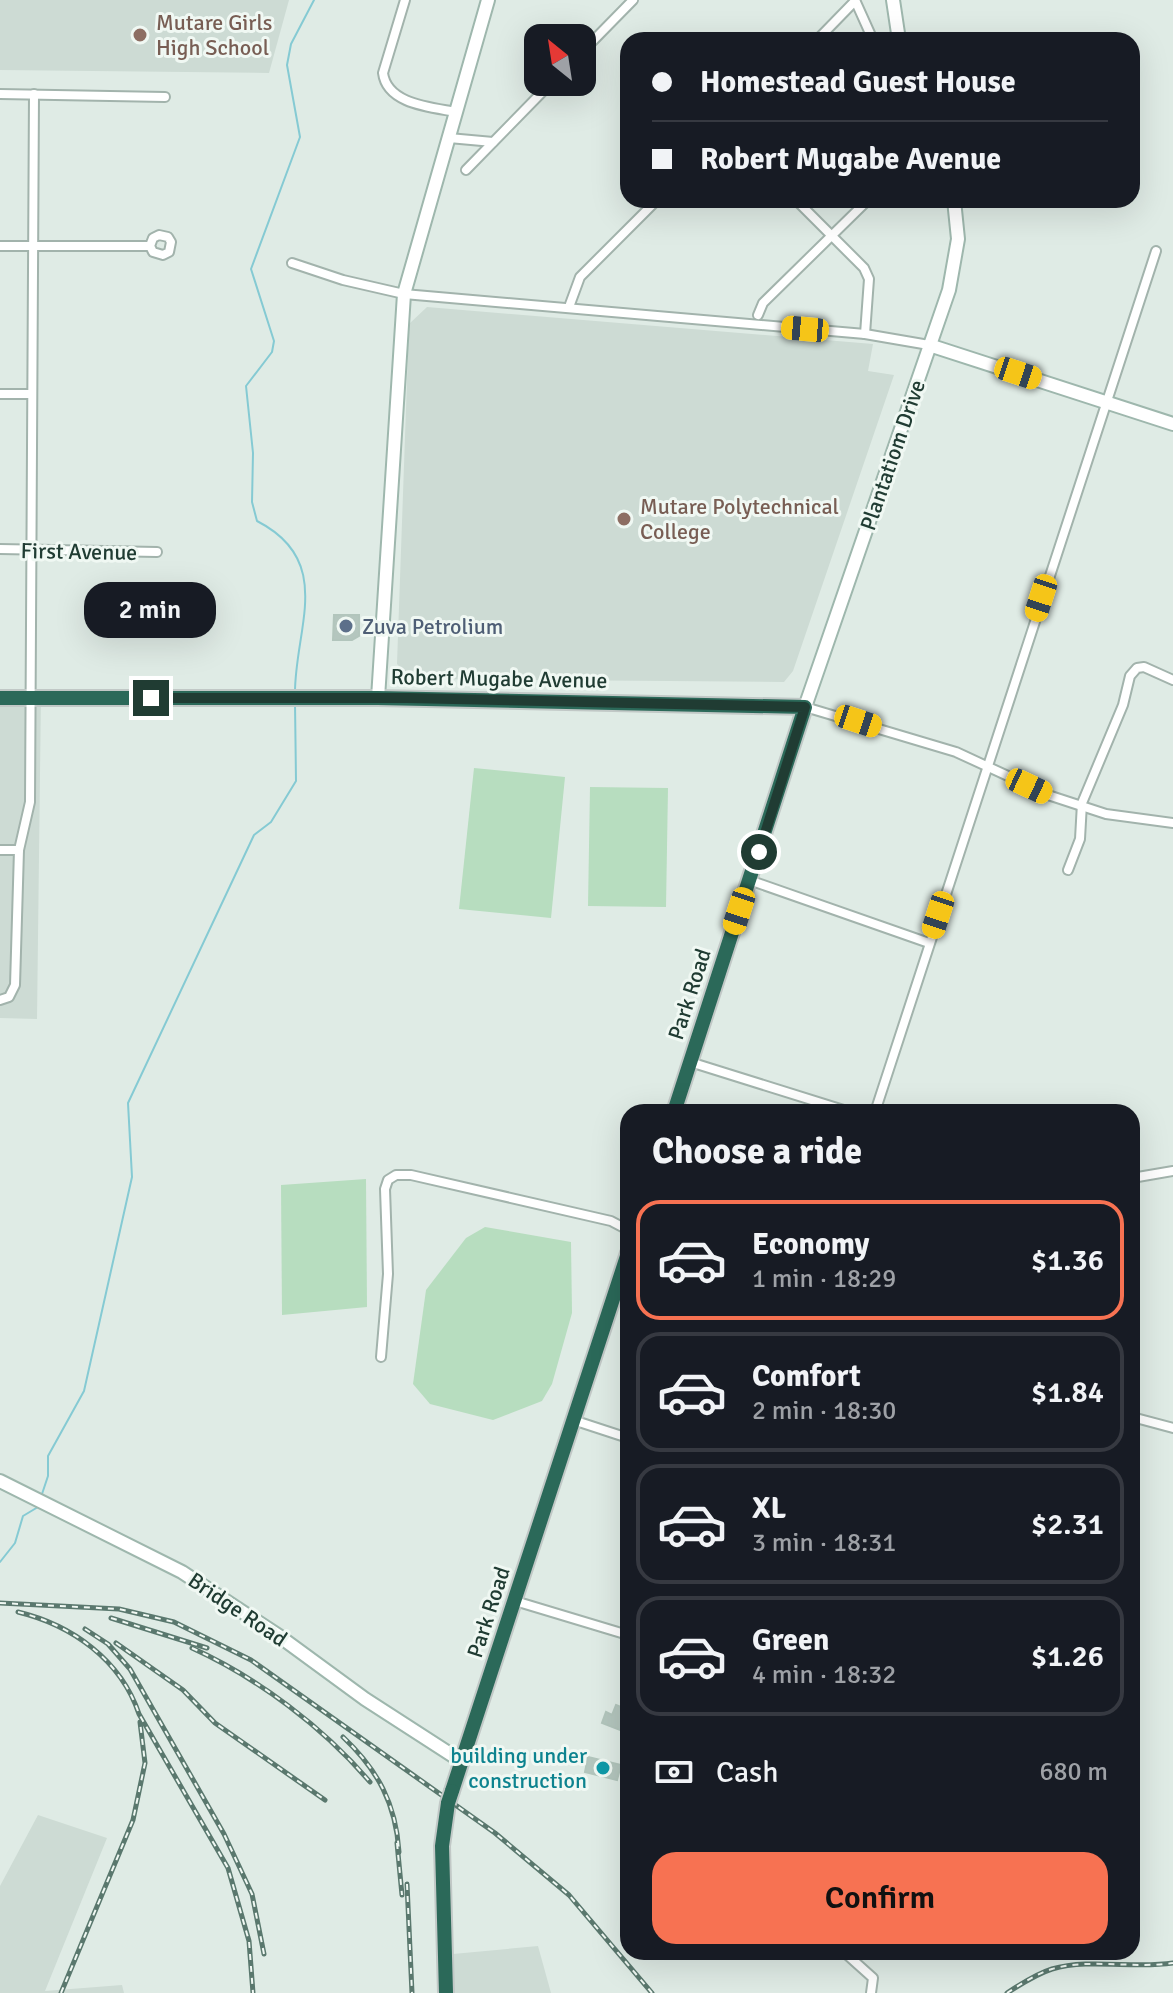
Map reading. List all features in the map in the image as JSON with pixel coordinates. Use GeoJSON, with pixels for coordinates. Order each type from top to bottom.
{"type":"FeatureCollection","features":[{"type":"Feature","properties":{"kind":"highway","name":"Robert Mugabe Avenue"},"geometry":{"type":"LineString","coordinates":[[0,698],[378,698],[805,707]]}},
{"type":"Feature","properties":{"kind":"highway","name":"Park Road"},"geometry":{"type":"LineString","coordinates":[[677,1104],[805,707]]}},
{"type":"Feature","properties":{"kind":"highway","name":"Park Road"},"geometry":{"type":"LineString","coordinates":[[446,1993],[442,1846],[450,1797],[620,1277]]}},
{"type":"Feature","properties":{"kind":"street"},"geometry":{"type":"LineString","coordinates":[[405,0],[383,73],[384,83],[391,92],[421,105],[456,112]]}},
{"type":"Feature","properties":{"kind":"street"},"geometry":{"type":"LineString","coordinates":[[378,698],[404,294],[488,0]]}},
{"type":"Feature","properties":{"kind":"street"},"geometry":{"type":"LineString","coordinates":[[596,38],[633,0]]}},
{"type":"Feature","properties":{"kind":"street"},"geometry":{"type":"LineString","coordinates":[[893,0],[898,32]]}},
{"type":"Feature","properties":{"kind":"street"},"geometry":{"type":"LineString","coordinates":[[825,32],[855,1],[869,32]]}},
{"type":"Feature","properties":{"kind":"street"},"geometry":{"type":"LineString","coordinates":[[0,94],[165,97]]}},
{"type":"Feature","properties":{"kind":"street"},"geometry":{"type":"LineString","coordinates":[[5,999],[15,985],[19,850],[30,802],[34,94]]}},
{"type":"Feature","properties":{"kind":"street"},"geometry":{"type":"LineString","coordinates":[[466,170],[538,96]]}},
{"type":"Feature","properties":{"kind":"street"},"geometry":{"type":"LineString","coordinates":[[449,138],[493,142]]}},
{"type":"Feature","properties":{"kind":"street"},"geometry":{"type":"LineString","coordinates":[[569,307],[580,277],[649,208]]}},
{"type":"Feature","properties":{"kind":"street"},"geometry":{"type":"LineString","coordinates":[[804,208],[864,268],[869,279],[865,334]]}},
{"type":"Feature","properties":{"kind":"street"},"geometry":{"type":"LineString","coordinates":[[758,315],[763,303],[860,208]]}},
{"type":"Feature","properties":{"kind":"street","name":"Plantatiom Drive"},"geometry":{"type":"LineString","coordinates":[[805,707],[949,290],[958,239],[955,208]]}},
{"type":"Feature","properties":{"kind":"street"},"geometry":{"type":"LineString","coordinates":[[0,246],[150,246]]}},
{"type":"Feature","properties":{"kind":"street"},"geometry":{"type":"LineString","coordinates":[[878,1104],[1156,251]]}},
{"type":"Feature","properties":{"kind":"street"},"geometry":{"type":"LineString","coordinates":[[292,263],[343,280],[404,294],[865,334],[929,345],[1173,424]]}},
{"type":"Feature","properties":{"kind":"street"},"geometry":{"type":"LineString","coordinates":[[0,394],[32,394]]}},
{"type":"Feature","properties":{"kind":"street","name":"First Avenue"},"geometry":{"type":"LineString","coordinates":[[0,549],[157,552]]}},
{"type":"Feature","properties":{"kind":"street"},"geometry":{"type":"LineString","coordinates":[[1068,870],[1080,839],[1082,803],[1123,705],[1130,676],[1137,668],[1144,667],[1173,680]]}},
{"type":"Feature","properties":{"kind":"street"},"geometry":{"type":"LineString","coordinates":[[805,707],[956,752],[1051,796],[1082,803],[1106,814],[1173,823]]}},
{"type":"Feature","properties":{"kind":"street"},"geometry":{"type":"LineString","coordinates":[[0,850],[19,850]]}},
{"type":"Feature","properties":{"kind":"street"},"geometry":{"type":"LineString","coordinates":[[749,880],[929,943]]}},
{"type":"Feature","properties":{"kind":"street"},"geometry":{"type":"LineString","coordinates":[[690,1062],[824,1104]]}},
{"type":"Feature","properties":{"kind":"street"},"geometry":{"type":"LineString","coordinates":[[1140,1177],[1173,1171]]}},
{"type":"Feature","properties":{"kind":"street"},"geometry":{"type":"LineString","coordinates":[[381,1357],[388,1274],[385,1189],[388,1180],[396,1175],[411,1175],[475,1188],[620,1226]]}},
{"type":"Feature","properties":{"kind":"street"},"geometry":{"type":"LineString","coordinates":[[1140,1419],[1173,1428]]}},
{"type":"Feature","properties":{"kind":"street"},"geometry":{"type":"LineString","coordinates":[[573,1420],[620,1435]]}},
{"type":"Feature","properties":{"kind":"street","name":"Bridge Road"},"geometry":{"type":"LineString","coordinates":[[0,1481],[182,1572],[279,1636],[365,1699],[461,1761]]}},
{"type":"Feature","properties":{"kind":"street"},"geometry":{"type":"LineString","coordinates":[[515,1601],[620,1633]]}},
{"type":"Feature","properties":{"kind":"street"},"geometry":{"type":"LineString","coordinates":[[853,1960],[873,1978],[871,1993]]}},
{"type":"Feature","properties":{"kind":"shaded area","name":"Mutare Girls High School"},"geometry":{"type":"Polygon","coordinates":[[[0,0],[289,0],[269,73],[0,70],[0,0]]]}},
{"type":"Feature","properties":{"kind":"shaded area","name":"Mutare Polytechnical College"},"geometry":{"type":"Polygon","coordinates":[[[427,307],[873,344],[868,371],[894,375],[793,671],[784,682],[412,679],[397,664],[409,324],[427,307]]]}},
{"type":"Feature","properties":{"kind":"shaded area"},"geometry":{"type":"Polygon","coordinates":[[[0,693],[41,693],[37,1019],[0,1018],[0,693]]]}},
{"type":"Feature","properties":{"kind":"shaded area"},"geometry":{"type":"Polygon","coordinates":[[[38,1815],[107,1838],[45,1991],[122,1985],[124,1993],[0,1993],[0,1886],[38,1815]]]}},
{"type":"Feature","properties":{"kind":"shaded area"},"geometry":{"type":"Polygon","coordinates":[[[538,1946],[551,1993],[454,1993],[453,1954],[538,1946]]]}},
{"type":"Feature","properties":{"kind":"green space"},"geometry":{"type":"Polygon","coordinates":[[[474,768],[565,777],[551,918],[459,909],[474,768]]]}},
{"type":"Feature","properties":{"kind":"green space"},"geometry":{"type":"Polygon","coordinates":[[[590,787],[668,788],[666,907],[588,906],[590,787]]]}},
{"type":"Feature","properties":{"kind":"green space"},"geometry":{"type":"Polygon","coordinates":[[[366,1179],[367,1307],[282,1315],[281,1185],[366,1179]]]}},
{"type":"Feature","properties":{"kind":"green space"},"geometry":{"type":"Polygon","coordinates":[[[485,1227],[571,1242],[572,1313],[552,1384],[542,1401],[493,1420],[430,1404],[413,1384],[426,1290],[466,1238],[485,1227]]]}},
{"type":"Feature","properties":{"kind":"building","name":"Zuva Petrolium"},"geometry":{"type":"Polygon","coordinates":[[[334,615],[359,615],[359,636],[352,640],[333,640],[334,615]]]}},
{"type":"Feature","properties":{"kind":"building"},"geometry":{"type":"Polygon","coordinates":[[[616,1705],[620,1707],[620,1730],[602,1723],[606,1712],[612,1715],[616,1705]]]}},
{"type":"Feature","properties":{"kind":"building","name":"building under construction"},"geometry":{"type":"Polygon","coordinates":[[[588,1757],[620,1765],[617,1780],[585,1772],[588,1757]]]}},
{"type":"Feature","properties":{"kind":"waterway"},"geometry":{"type":"LineString","coordinates":[[295,692],[304,620],[303,576],[296,556],[281,537],[257,521],[252,502],[253,453],[246,386],[272,352],[274,341],[251,269],[300,137],[287,65],[291,44],[314,0]]}},
{"type":"Feature","properties":{"kind":"waterway"},"geometry":{"type":"LineString","coordinates":[[41,1497],[48,1476],[48,1456],[84,1391],[132,1177],[128,1103],[254,835],[271,822],[296,781],[295,703]]}},
{"type":"Feature","properties":{"kind":"waterway"},"geometry":{"type":"LineString","coordinates":[[0,1562],[15,1543],[23,1516],[38,1507]]}},
{"type":"Feature","properties":{"kind":"railway"},"geometry":{"type":"LineString","coordinates":[[0,1603],[119,1609],[174,1622],[251,1660],[495,1833],[569,1895],[620,1955]]}},
{"type":"Feature","properties":{"kind":"railway"},"geometry":{"type":"LineString","coordinates":[[18,1612],[75,1636],[107,1661],[120,1677],[228,1868],[249,1941],[253,1993]]}},
{"type":"Feature","properties":{"kind":"railway"},"geometry":{"type":"LineString","coordinates":[[111,1618],[207,1648]]}},
{"type":"Feature","properties":{"kind":"railway"},"geometry":{"type":"LineString","coordinates":[[85,1629],[108,1644],[130,1669],[224,1834],[252,1894],[264,1954]]}},
{"type":"Feature","properties":{"kind":"railway"},"geometry":{"type":"LineString","coordinates":[[116,1643],[183,1690],[215,1723],[325,1800]]}},
{"type":"Feature","properties":{"kind":"railway"},"geometry":{"type":"LineString","coordinates":[[192,1648],[241,1674],[288,1706],[332,1742],[370,1782]]}},
{"type":"Feature","properties":{"kind":"railway"},"geometry":{"type":"LineString","coordinates":[[61,1993],[133,1820],[145,1763],[140,1722]]}},
{"type":"Feature","properties":{"kind":"railway"},"geometry":{"type":"LineString","coordinates":[[343,1737],[366,1762],[383,1789],[394,1818],[399,1852]]}},
{"type":"Feature","properties":{"kind":"railway"},"geometry":{"type":"LineString","coordinates":[[397,1843],[402,1895]]}},
{"type":"Feature","properties":{"kind":"railway"},"geometry":{"type":"LineString","coordinates":[[407,1884],[412,1993]]}},
{"type":"Feature","properties":{"kind":"railway"},"geometry":{"type":"LineString","coordinates":[[624,1960],[652,1993]]}},
{"type":"Feature","properties":{"kind":"railway"},"geometry":{"type":"LineString","coordinates":[[1007,1993],[1040,1974],[1067,1966],[1173,1963]]}},
{"type":"Feature","properties":{"kind":"place","name":"Mutare Girls High School"},"geometry":{"type":"Point","coordinates":[140,35]}},
{"type":"Feature","properties":{"kind":"place","name":"Mutare Polytechnical College"},"geometry":{"type":"Point","coordinates":[624,519]}},
{"type":"Feature","properties":{"kind":"place","name":"Zuva Petrolium"},"geometry":{"type":"Point","coordinates":[346,626]}},
{"type":"Feature","properties":{"kind":"place","name":"building under construction"},"geometry":{"type":"Point","coordinates":[603,1768]}},
{"type":"Feature","properties":{"kind":"route"},"geometry":{"type":"LineString","coordinates":[[151,698],[408,698],[805,707],[759,852]]}}]}
